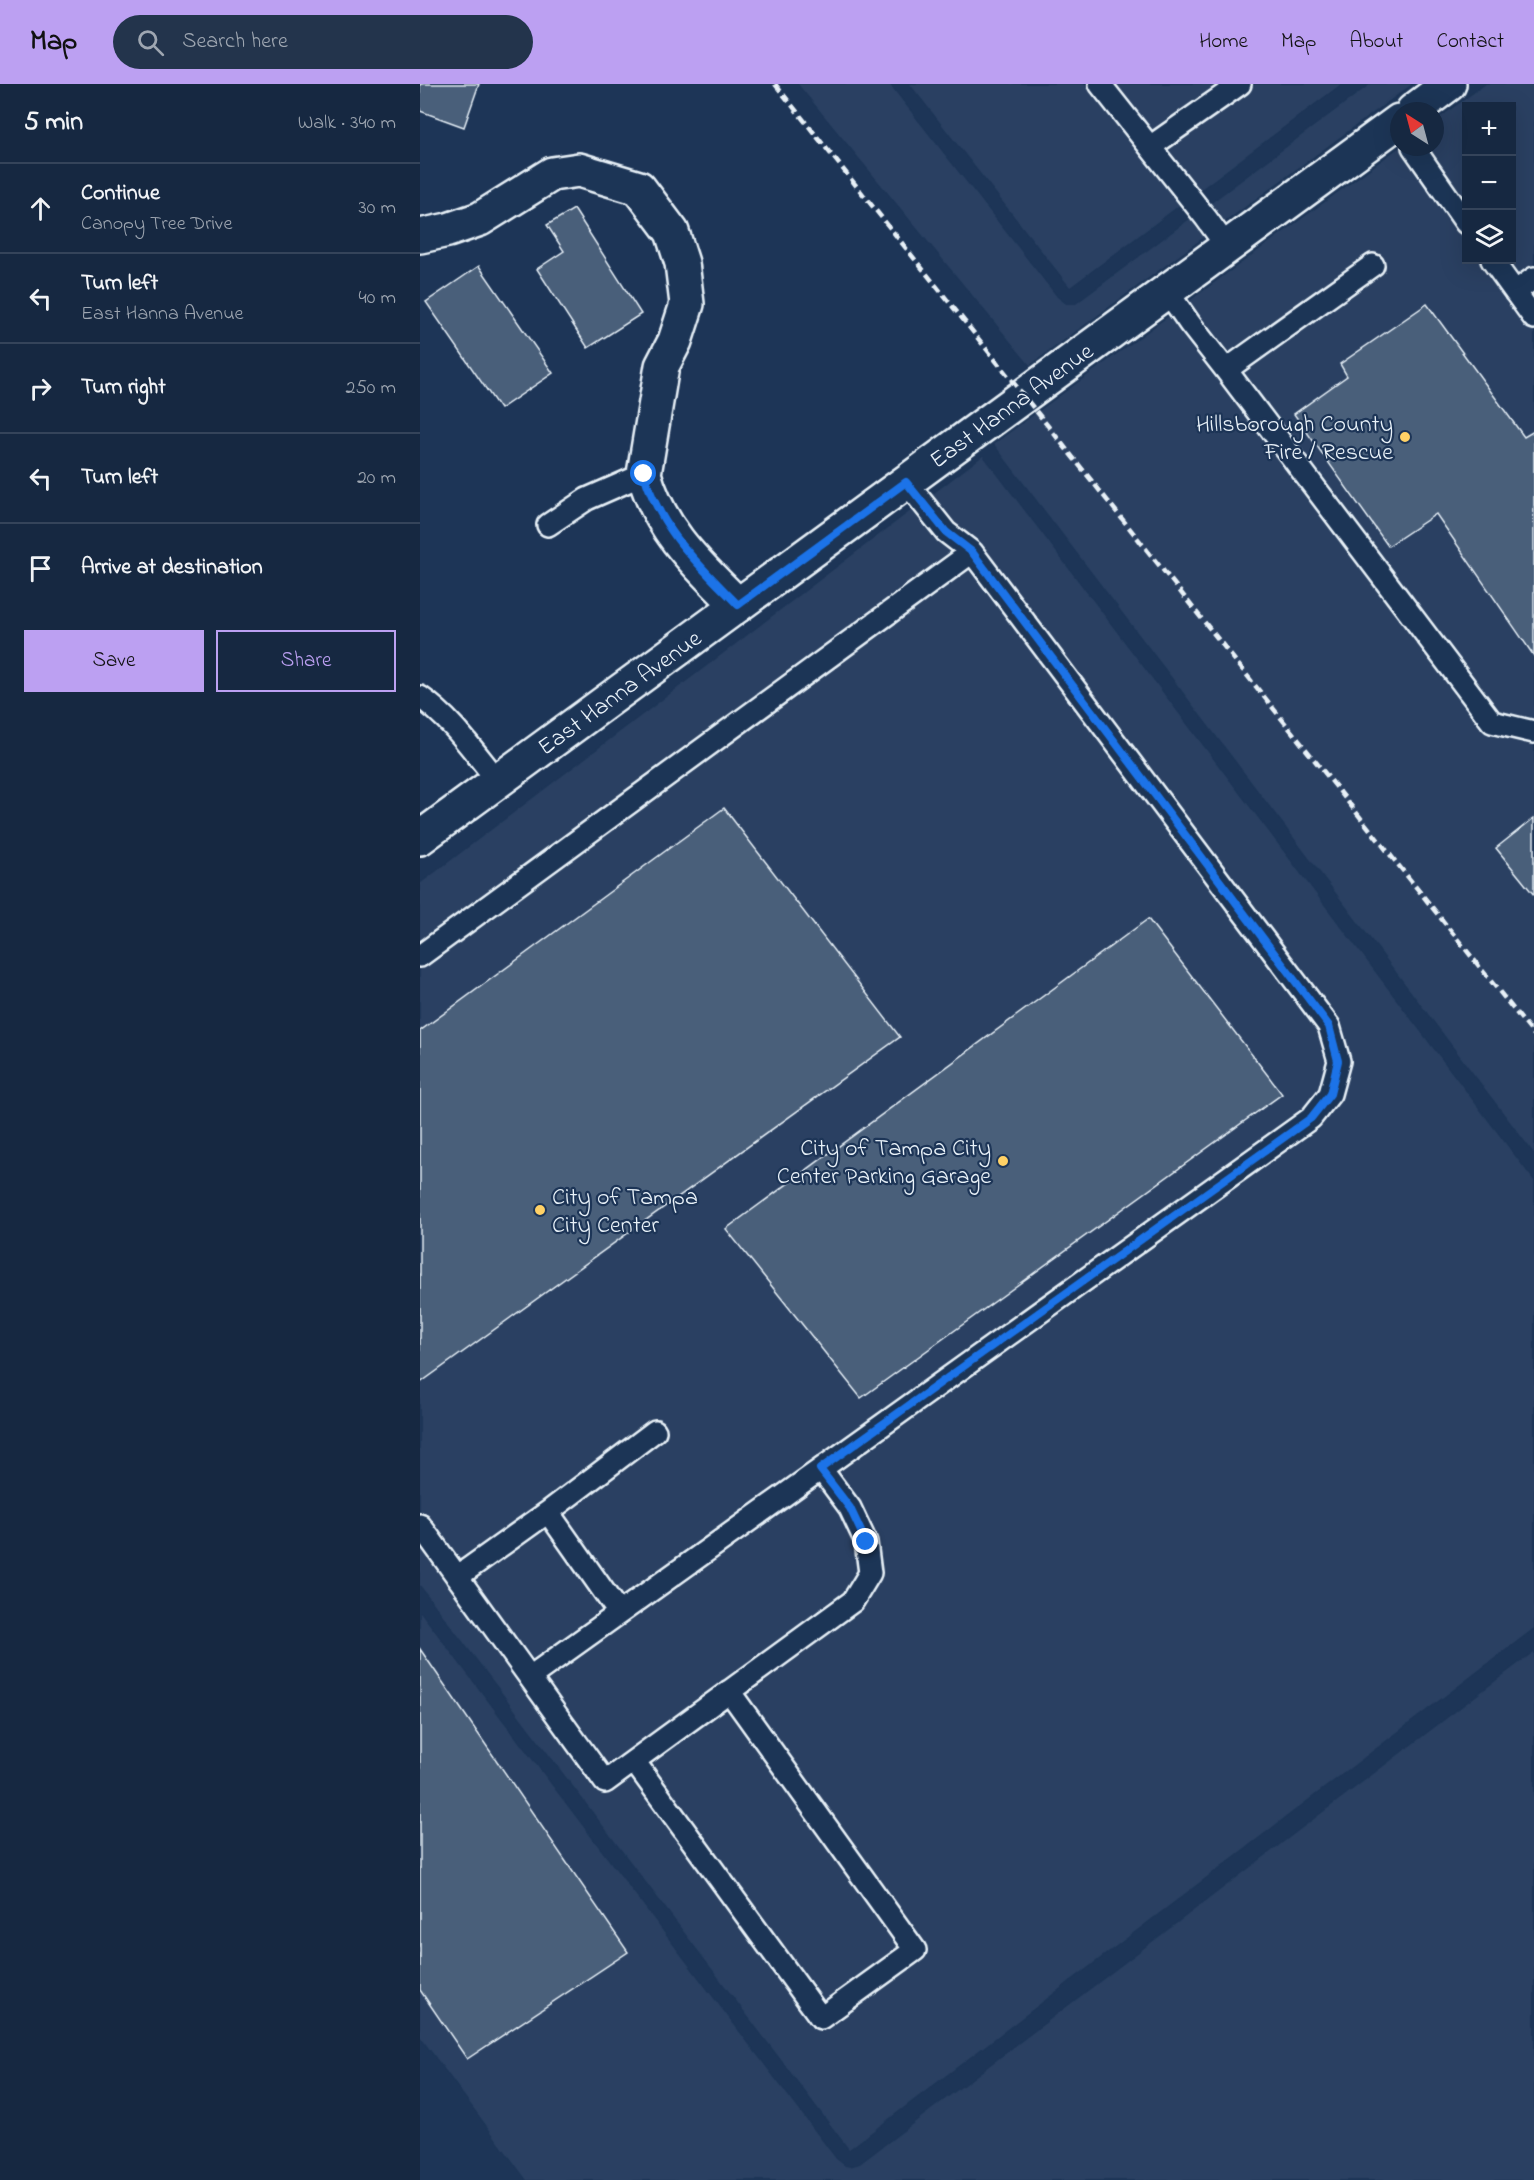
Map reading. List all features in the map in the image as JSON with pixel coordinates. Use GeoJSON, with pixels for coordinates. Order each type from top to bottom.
{"type":"FeatureCollection","features":[{"type":"Feature","properties":{"kind":"street","name":"East Hanna Avenue"},"geometry":{"type":"LineString","coordinates":[[1430,102],[1449,84]]}},
{"type":"Feature","properties":{"kind":"street","name":"East Hanna Avenue"},"geometry":{"type":"LineString","coordinates":[[420,838],[1227,247],[1390,136]]}},
{"type":"Feature","properties":{"kind":"street"},"geometry":{"type":"LineString","coordinates":[[420,236],[448,230],[480,219],[552,174],[579,170],[639,188],[672,232],[682,263],[687,304],[675,341],[662,366],[644,474],[648,490],[665,524],[692,559],[738,605]]}},
{"type":"Feature","properties":{"kind":"lane"},"geometry":{"type":"LineString","coordinates":[[1100,84],[1227,247]]}},
{"type":"Feature","properties":{"kind":"lane"},"geometry":{"type":"LineString","coordinates":[[1150,147],[1240,84]]}},
{"type":"Feature","properties":{"kind":"lane"},"geometry":{"type":"LineString","coordinates":[[1423,156],[1462,215]]}},
{"type":"Feature","properties":{"kind":"lane"},"geometry":{"type":"LineString","coordinates":[[1495,264],[1534,318]]}},
{"type":"Feature","properties":{"kind":"lane"},"geometry":{"type":"LineString","coordinates":[[1226,370],[1373,265]]}},
{"type":"Feature","properties":{"kind":"lane"},"geometry":{"type":"LineString","coordinates":[[1515,292],[1534,279]]}},
{"type":"Feature","properties":{"kind":"lane"},"geometry":{"type":"LineString","coordinates":[[1167,291],[1492,722],[1534,732]]}},
{"type":"Feature","properties":{"kind":"lane"},"geometry":{"type":"LineString","coordinates":[[548,525],[586,499],[644,474]]}},
{"type":"Feature","properties":{"kind":"lane"},"geometry":{"type":"LineString","coordinates":[[530,1677],[1311,1118],[1330,1094],[1338,1061],[1329,1026],[972,552],[946,532],[906,482]]}},
{"type":"Feature","properties":{"kind":"lane"},"geometry":{"type":"LineString","coordinates":[[420,956],[972,552]]}},
{"type":"Feature","properties":{"kind":"lane"},"geometry":{"type":"LineString","coordinates":[[420,697],[430,704],[467,742],[498,782]]}},
{"type":"Feature","properties":{"kind":"lane"},"geometry":{"type":"LineString","coordinates":[[457,1577],[655,1431]]}},
{"type":"Feature","properties":{"kind":"lane"},"geometry":{"type":"LineString","coordinates":[[420,1525],[605,1782],[853,1601],[870,1573],[866,1542],[850,1508],[820,1469]]}},
{"type":"Feature","properties":{"kind":"lane"},"geometry":{"type":"LineString","coordinates":[[548,1512],[619,1613]]}},
{"type":"Feature","properties":{"kind":"lane"},"geometry":{"type":"LineString","coordinates":[[634,1761],[821,2018],[915,1950],[729,1691]]}},
{"type":"Feature","properties":{"kind":"shaded area"},"geometry":{"type":"Polygon","coordinates":[[[798,84],[889,84],[1057,297],[1066,304],[1076,304],[1371,84],[1412,84],[1030,365],[798,84]]]}},
{"type":"Feature","properties":{"kind":"shaded area"},"geometry":{"type":"Polygon","coordinates":[[[910,84],[1341,84],[1070,287],[910,84]]]}},
{"type":"Feature","properties":{"kind":"shaded area"},"geometry":{"type":"Polygon","coordinates":[[[1486,84],[1534,84],[1534,1153],[994,444],[1390,154],[1444,156],[1444,114],[1486,84]]]}},
{"type":"Feature","properties":{"kind":"shaded area"},"geometry":{"type":"Polygon","coordinates":[[[983,456],[1534,1181],[1534,1628],[849,2149],[420,1585],[420,884],[983,456]]]}},
{"type":"Feature","properties":{"kind":"shaded area"},"geometry":{"type":"Polygon","coordinates":[[[420,1612],[836,2159],[850,2167],[860,2164],[1534,1652],[1534,2180],[527,2180],[420,2036],[420,1612]]]}},
{"type":"Feature","properties":{"kind":"building"},"geometry":{"type":"Polygon","coordinates":[[[420,84],[479,84],[464,127],[420,111],[420,84]]]}},
{"type":"Feature","properties":{"kind":"building"},"geometry":{"type":"Polygon","coordinates":[[[574,209],[641,314],[588,348],[537,269],[564,251],[547,225],[574,209]]]}},
{"type":"Feature","properties":{"kind":"building"},"geometry":{"type":"Polygon","coordinates":[[[479,266],[553,373],[500,409],[426,302],[479,266]]]}},
{"type":"Feature","properties":{"kind":"building"},"geometry":{"type":"Polygon","coordinates":[[[1427,304],[1524,437],[1534,431],[1534,656],[1436,514],[1388,546],[1294,414],[1347,376],[1340,364],[1427,304]]]}},
{"type":"Feature","properties":{"kind":"building","name":"City of Tampa City Center"},"geometry":{"type":"Polygon","coordinates":[[[724,808],[900,1037],[420,1383],[420,1031],[724,808]]]}},
{"type":"Feature","properties":{"kind":"building"},"geometry":{"type":"Polygon","coordinates":[[[1534,818],[1534,895],[1496,848],[1534,818]]]}},
{"type":"Feature","properties":{"kind":"building","name":"City of Tampa City Center Parking Garage"},"geometry":{"type":"Polygon","coordinates":[[[1148,919],[1282,1094],[861,1398],[726,1229],[1148,919]]]}},
{"type":"Feature","properties":{"kind":"building"},"geometry":{"type":"Polygon","coordinates":[[[420,1649],[628,1952],[467,2059],[420,1990],[420,1649]]]}},
{"type":"Feature","properties":{"kind":"railway"},"geometry":{"type":"LineString","coordinates":[[775,84],[1534,1035]]}},
{"type":"Feature","properties":{"kind":"place","name":"Hillsborough County Fire / Rescue"},"geometry":{"type":"Point","coordinates":[1405,437]}},
{"type":"Feature","properties":{"kind":"place","name":"City of Tampa City Center Parking Garage"},"geometry":{"type":"Point","coordinates":[1003,1161]}},
{"type":"Feature","properties":{"kind":"place","name":"City of Tampa City Center"},"geometry":{"type":"Point","coordinates":[540,1210]}},
{"type":"Feature","properties":{"kind":"route"},"geometry":{"type":"LineString","coordinates":[[644,474],[648,490],[665,524],[692,559],[738,605],[906,482],[946,532],[972,552],[1329,1026],[1338,1061],[1330,1094],[1311,1118],[820,1469],[850,1508],[866,1542]]}}]}
